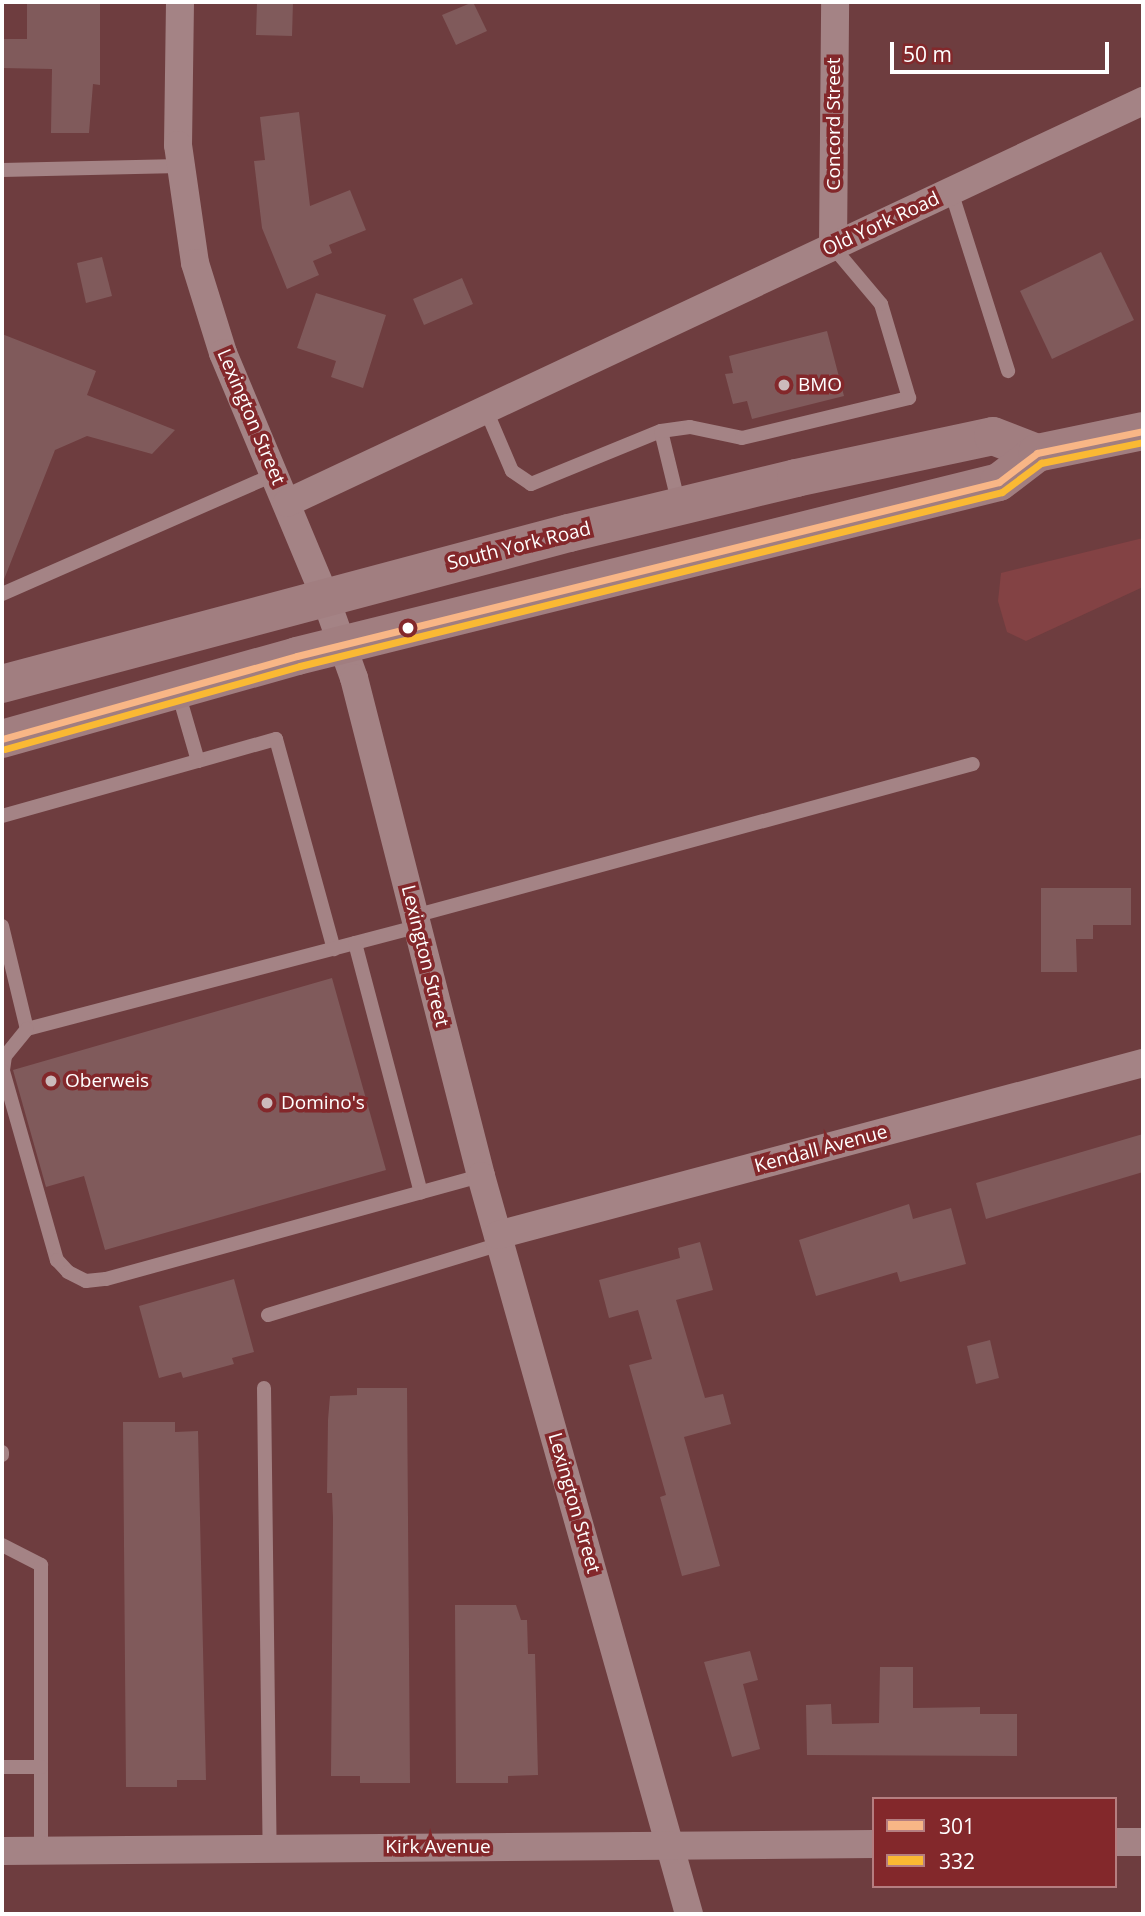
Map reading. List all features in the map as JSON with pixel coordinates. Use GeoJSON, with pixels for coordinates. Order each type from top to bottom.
{"type":"FeatureCollection","features":[{"type":"Feature","properties":{"kind":"main road"},"geometry":{"type":"LineString","coordinates":[[2,739],[342,645],[999,482],[1037,453],[1143,431]]}},
{"type":"Feature","properties":{"kind":"main road","name":"South York Road"},"geometry":{"type":"LineString","coordinates":[[2,684],[679,506],[993,436],[1037,453]]}},
{"type":"Feature","properties":{"kind":"street","name":"Lexington Street"},"geometry":{"type":"LineString","coordinates":[[180,2],[180,166],[187,225],[206,304],[342,645],[481,1176],[689,1914]]}},
{"type":"Feature","properties":{"kind":"street","name":"Concord Street"},"geometry":{"type":"LineString","coordinates":[[833,247],[835,2]]}},
{"type":"Feature","properties":{"kind":"street","name":"Old York Road"},"geometry":{"type":"LineString","coordinates":[[486,410],[1143,101]]}},
{"type":"Feature","properties":{"kind":"street"},"geometry":{"type":"LineString","coordinates":[[287,503],[486,410]]}},
{"type":"Feature","properties":{"kind":"street","name":"Kendall Avenue"},"geometry":{"type":"LineString","coordinates":[[499,1240],[1143,1063]]}},
{"type":"Feature","properties":{"kind":"street"},"geometry":{"type":"LineString","coordinates":[[1117,1842],[1143,1842]]}},
{"type":"Feature","properties":{"kind":"street","name":"Kirk Avenue"},"geometry":{"type":"LineString","coordinates":[[2,1851],[872,1844]]}},
{"type":"Feature","properties":{"kind":"lane"},"geometry":{"type":"LineString","coordinates":[[2,170],[180,166]]}},
{"type":"Feature","properties":{"kind":"lane"},"geometry":{"type":"LineString","coordinates":[[951,191],[1008,371]]}},
{"type":"Feature","properties":{"kind":"lane"},"geometry":{"type":"LineString","coordinates":[[486,410],[512,471],[531,484],[662,431],[690,427],[742,438],[909,398],[881,304],[833,247]]}},
{"type":"Feature","properties":{"kind":"lane"},"geometry":{"type":"LineString","coordinates":[[662,431],[679,506]]}},
{"type":"Feature","properties":{"kind":"lane"},"geometry":{"type":"LineString","coordinates":[[2,594],[275,474]]}},
{"type":"Feature","properties":{"kind":"lane"},"geometry":{"type":"LineString","coordinates":[[178,691],[198,761]]}},
{"type":"Feature","properties":{"kind":"lane"},"geometry":{"type":"LineString","coordinates":[[2,816],[276,739],[334,949]]}},
{"type":"Feature","properties":{"kind":"lane"},"geometry":{"type":"LineString","coordinates":[[481,1176],[106,1279],[86,1281],[68,1272],[57,1259],[3,1072],[5,1056],[27,1029],[334,949],[416,921],[973,764]]}},
{"type":"Feature","properties":{"kind":"lane"},"geometry":{"type":"LineString","coordinates":[[2,926],[27,1029]]}},
{"type":"Feature","properties":{"kind":"lane"},"geometry":{"type":"LineString","coordinates":[[355,943],[421,1192]]}},
{"type":"Feature","properties":{"kind":"lane"},"geometry":{"type":"LineString","coordinates":[[268,1315],[499,1240]]}},
{"type":"Feature","properties":{"kind":"lane"},"geometry":{"type":"LineString","coordinates":[[264,1388],[270,1847]]}},
{"type":"Feature","properties":{"kind":"lane"},"geometry":{"type":"LineString","coordinates":[[2,1545],[41,1565],[41,1851]]}},
{"type":"Feature","properties":{"kind":"lane"},"geometry":{"type":"LineString","coordinates":[[2,1767],[41,1767]]}},
{"type":"Feature","properties":{"kind":"shaded area"},"geometry":{"type":"Polygon","coordinates":[[[1143,538],[1143,587],[1026,641],[1007,632],[998,601],[1001,573],[1143,538]]]}},
{"type":"Feature","properties":{"kind":"building"},"geometry":{"type":"Polygon","coordinates":[[[27,2],[100,2],[100,85],[93,84],[89,133],[51,133],[52,69],[2,68],[2,39],[27,39],[27,2]]]}},
{"type":"Feature","properties":{"kind":"building"},"geometry":{"type":"Polygon","coordinates":[[[257,2],[293,2],[292,36],[256,35],[257,2]]]}},
{"type":"Feature","properties":{"kind":"building"},"geometry":{"type":"Polygon","coordinates":[[[473,2],[487,31],[456,45],[442,15],[473,2]]]}},
{"type":"Feature","properties":{"kind":"building"},"geometry":{"type":"Polygon","coordinates":[[[299,112],[310,206],[350,190],[366,230],[329,245],[332,253],[313,261],[319,275],[287,289],[262,228],[254,161],[265,160],[260,117],[299,112]]]}},
{"type":"Feature","properties":{"kind":"building"},"geometry":{"type":"Polygon","coordinates":[[[1101,252],[1134,320],[1052,359],[1020,291],[1101,252]]]}},
{"type":"Feature","properties":{"kind":"building"},"geometry":{"type":"Polygon","coordinates":[[[102,257],[112,296],[86,303],[77,263],[102,257]]]}},
{"type":"Feature","properties":{"kind":"building"},"geometry":{"type":"Polygon","coordinates":[[[462,278],[473,304],[424,325],[413,299],[462,278]]]}},
{"type":"Feature","properties":{"kind":"building"},"geometry":{"type":"Polygon","coordinates":[[[316,293],[386,315],[363,388],[331,377],[336,361],[297,348],[316,293]]]}},
{"type":"Feature","properties":{"kind":"building","name":"BMO"},"geometry":{"type":"Polygon","coordinates":[[[827,331],[844,396],[752,419],[747,401],[733,404],[725,374],[733,373],[729,356],[827,331]]]}},
{"type":"Feature","properties":{"kind":"building"},"geometry":{"type":"Polygon","coordinates":[[[2,334],[96,371],[87,395],[175,430],[152,454],[87,436],[55,450],[3,582],[2,334]]]}},
{"type":"Feature","properties":{"kind":"building"},"geometry":{"type":"Polygon","coordinates":[[[1041,888],[1131,888],[1131,925],[1093,925],[1093,939],[1076,939],[1077,972],[1041,972],[1041,888]]]}},
{"type":"Feature","properties":{"kind":"building"},"geometry":{"type":"Polygon","coordinates":[[[332,978],[386,1170],[105,1250],[84,1176],[46,1187],[13,1070],[332,978]]]}},
{"type":"Feature","properties":{"kind":"building"},"geometry":{"type":"Polygon","coordinates":[[[1143,1134],[1143,1172],[986,1219],[976,1183],[1143,1134]]]}},
{"type":"Feature","properties":{"kind":"building"},"geometry":{"type":"Polygon","coordinates":[[[909,1204],[913,1219],[951,1208],[966,1264],[900,1282],[897,1272],[816,1296],[799,1240],[909,1204]]]}},
{"type":"Feature","properties":{"kind":"building"},"geometry":{"type":"Polygon","coordinates":[[[700,1242],[713,1290],[676,1300],[705,1398],[723,1394],[731,1424],[684,1437],[720,1566],[682,1576],[660,1497],[666,1495],[629,1365],[652,1359],[638,1310],[609,1318],[599,1280],[680,1258],[678,1248],[700,1242]]]}},
{"type":"Feature","properties":{"kind":"building"},"geometry":{"type":"Polygon","coordinates":[[[234,1279],[254,1352],[232,1358],[234,1364],[183,1378],[181,1372],[159,1378],[139,1306],[234,1279]]]}},
{"type":"Feature","properties":{"kind":"building"},"geometry":{"type":"Polygon","coordinates":[[[990,1340],[999,1378],[976,1384],[967,1346],[990,1340]]]}},
{"type":"Feature","properties":{"kind":"building"},"geometry":{"type":"Polygon","coordinates":[[[357,1388],[407,1388],[410,1783],[360,1783],[360,1776],[331,1776],[333,1518],[332,1493],[327,1493],[328,1420],[330,1396],[357,1395],[357,1388]]]}},
{"type":"Feature","properties":{"kind":"building"},"geometry":{"type":"Polygon","coordinates":[[[123,1422],[175,1422],[175,1432],[198,1431],[206,1780],[177,1780],[177,1787],[126,1787],[123,1422]]]}},
{"type":"Feature","properties":{"kind":"building"},"geometry":{"type":"Polygon","coordinates":[[[455,1605],[516,1605],[521,1620],[527,1620],[528,1654],[535,1654],[538,1775],[508,1776],[508,1783],[456,1783],[455,1605]]]}},
{"type":"Feature","properties":{"kind":"building"},"geometry":{"type":"Polygon","coordinates":[[[750,1651],[758,1680],[743,1684],[760,1749],[732,1757],[704,1662],[750,1651]]]}},
{"type":"Feature","properties":{"kind":"building"},"geometry":{"type":"Polygon","coordinates":[[[880,1667],[913,1667],[913,1708],[980,1707],[980,1714],[1017,1714],[1017,1756],[807,1755],[806,1705],[831,1704],[832,1724],[879,1723],[880,1667]]]}},
{"type":"Feature","properties":{"kind":"transit line","name":"301"},"geometry":{"type":"LineString","coordinates":[[2,739],[297,656],[999,482],[1037,453],[1143,431]]}},
{"type":"Feature","properties":{"kind":"transit line","name":"332"},"geometry":{"type":"LineString","coordinates":[[5,749],[300,666],[1002,492],[1041,463],[1143,442]]}},
{"type":"Feature","properties":{"kind":"place","name":"BMO"},"geometry":{"type":"Point","coordinates":[784,385]}},
{"type":"Feature","properties":{"kind":"place","name":"Oberweis"},"geometry":{"type":"Point","coordinates":[51,1081]}},
{"type":"Feature","properties":{"kind":"place","name":"Domino's"},"geometry":{"type":"Point","coordinates":[267,1103]}}]}
